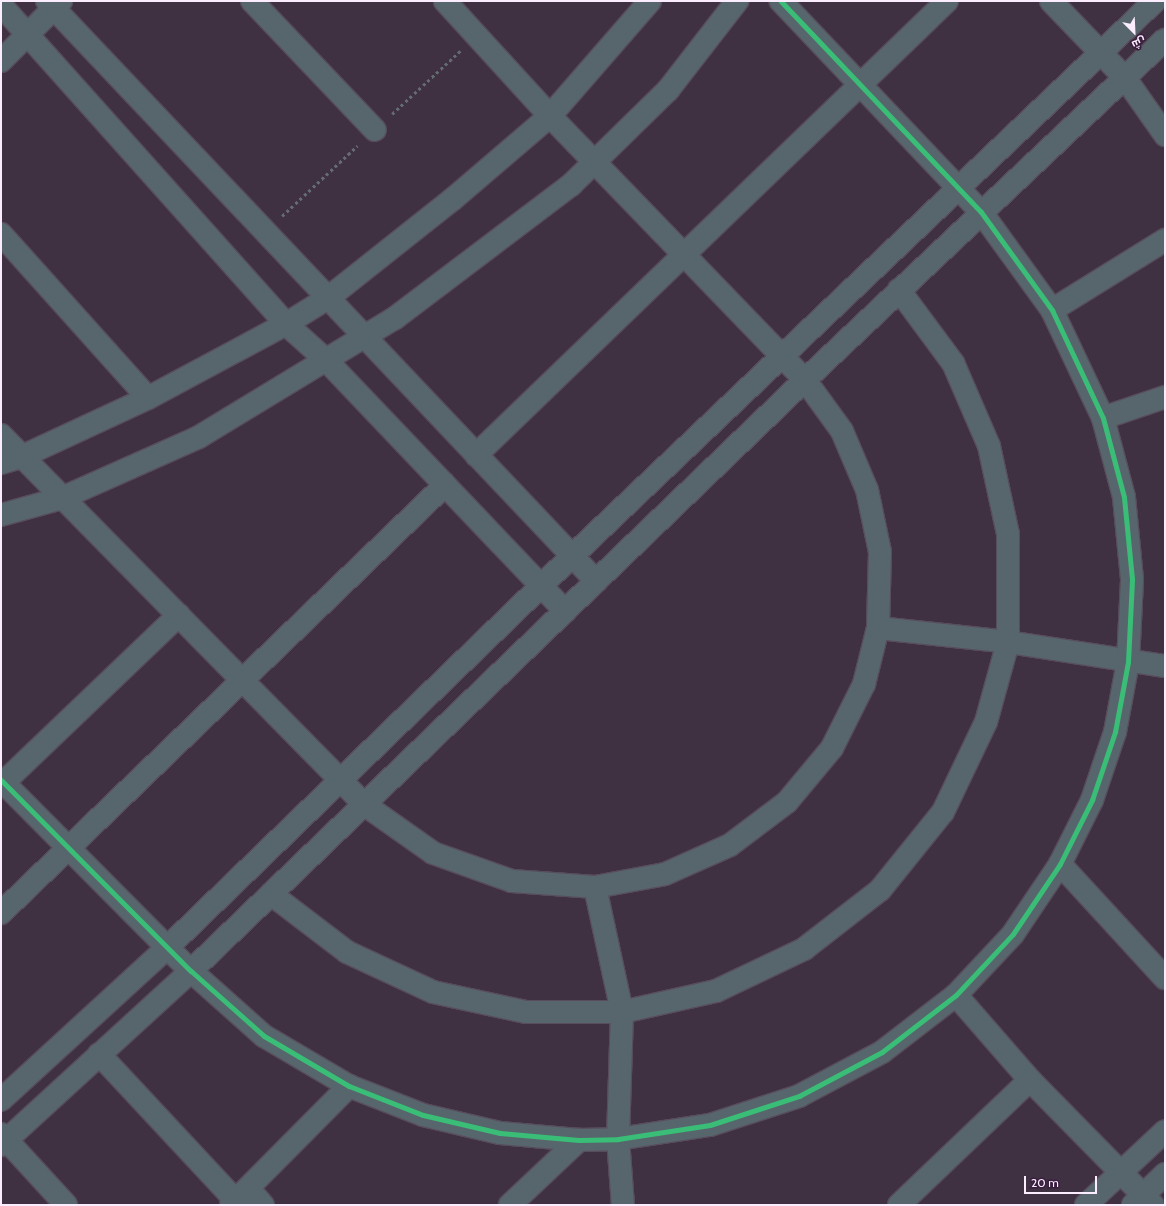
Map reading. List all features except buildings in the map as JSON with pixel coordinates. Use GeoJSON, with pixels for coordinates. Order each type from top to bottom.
{"type":"FeatureCollection","features":[{"type":"Feature","properties":{"kind":"street"},"geometry":{"type":"LineString","coordinates":[[252,1],[375,130]]}},
{"type":"Feature","properties":{"kind":"street"},"geometry":{"type":"LineString","coordinates":[[1,435],[11,460],[62,498],[365,805],[440,856],[512,881],[595,887],[665,874],[730,845],[787,802],[832,748],[864,684],[878,628],[880,552],[867,490],[842,431],[805,380],[685,253],[550,116],[445,1]]}},
{"type":"Feature","properties":{"kind":"street"},"geometry":{"type":"LineString","coordinates":[[11,460],[148,398],[286,324],[328,298],[453,199],[550,116],[650,1]]}},
{"type":"Feature","properties":{"kind":"street"},"geometry":{"type":"LineString","coordinates":[[1,515],[62,498],[199,437],[365,338],[571,185],[668,90],[737,1]]}},
{"type":"Feature","properties":{"kind":"street"},"geometry":{"type":"LineString","coordinates":[[179,615],[2,783],[169,946],[191,971],[264,1036],[349,1086],[423,1115],[500,1133],[579,1140],[618,1139],[710,1125],[800,1096],[882,1052],[956,995],[1013,934],[1060,864],[1092,800],[1112,739],[1128,662],[1132,579],[1124,505],[1103,418],[1052,310],[981,212],[781,1]]}},
{"type":"Feature","properties":{"kind":"street"},"geometry":{"type":"LineString","coordinates":[[476,455],[947,1]]}},
{"type":"Feature","properties":{"kind":"street"},"geometry":{"type":"LineString","coordinates":[[1051,1],[1125,78],[1165,135]]}},
{"type":"Feature","properties":{"kind":"street"},"geometry":{"type":"LineString","coordinates":[[1,1100],[169,946],[542,587],[572,556],[1154,1]]}},
{"type":"Feature","properties":{"kind":"street"},"geometry":{"type":"LineString","coordinates":[[1,61],[29,34],[54,3],[365,338],[596,581]]}},
{"type":"Feature","properties":{"kind":"street"},"geometry":{"type":"LineString","coordinates":[[1,5],[29,34],[286,324],[326,360],[565,611]]}},
{"type":"Feature","properties":{"kind":"street"},"geometry":{"type":"LineString","coordinates":[[66,1205],[3,1140],[191,971],[899,290],[1165,40]]}},
{"type":"Feature","properties":{"kind":"street"},"geometry":{"type":"LineString","coordinates":[[1,234],[148,398]]}},
{"type":"Feature","properties":{"kind":"street"},"geometry":{"type":"LineString","coordinates":[[1052,310],[1165,240]]}},
{"type":"Feature","properties":{"kind":"street"},"geometry":{"type":"LineString","coordinates":[[271,894],[347,952],[433,992],[526,1012],[622,1012],[716,991],[804,949],[880,890],[943,812],[986,722],[1008,642],[1008,534],[989,446],[953,363],[899,290]]}},
{"type":"Feature","properties":{"kind":"street"},"geometry":{"type":"LineString","coordinates":[[1103,418],[1165,397]]}},
{"type":"Feature","properties":{"kind":"street"},"geometry":{"type":"LineString","coordinates":[[1,913],[68,846],[244,681],[445,485]]}},
{"type":"Feature","properties":{"kind":"street"},"geometry":{"type":"LineString","coordinates":[[878,628],[1008,642],[1128,662],[1165,666]]}},
{"type":"Feature","properties":{"kind":"street"},"geometry":{"type":"LineString","coordinates":[[1060,864],[1165,978]]}},
{"type":"Feature","properties":{"kind":"street"},"geometry":{"type":"LineString","coordinates":[[595,887],[622,1012],[618,1139],[623,1205]]}},
{"type":"Feature","properties":{"kind":"street"},"geometry":{"type":"LineString","coordinates":[[956,995],[1030,1080],[1122,1172],[1143,1202],[1165,1174]]}},
{"type":"Feature","properties":{"kind":"street"},"geometry":{"type":"LineString","coordinates":[[99,1054],[245,1200],[349,1086]]}},
{"type":"Feature","properties":{"kind":"street"},"geometry":{"type":"LineString","coordinates":[[899,1205],[1030,1080]]}},
{"type":"Feature","properties":{"kind":"street"},"geometry":{"type":"LineString","coordinates":[[1086,1205],[1165,1131]]}},
{"type":"Feature","properties":{"kind":"street"},"geometry":{"type":"LineString","coordinates":[[510,1205],[579,1140]]}},
{"type":"Feature","properties":{"kind":"cycle path"},"geometry":{"type":"LineString","coordinates":[[1,780],[191,971],[264,1036],[349,1086],[423,1115],[500,1133],[579,1140],[618,1139],[710,1125],[799,1096],[882,1052],[956,995],[1013,934],[1060,864],[1092,800],[1115,732],[1128,662],[1132,579],[1124,497],[1103,418],[1052,310],[981,212],[781,1]]}}]}
